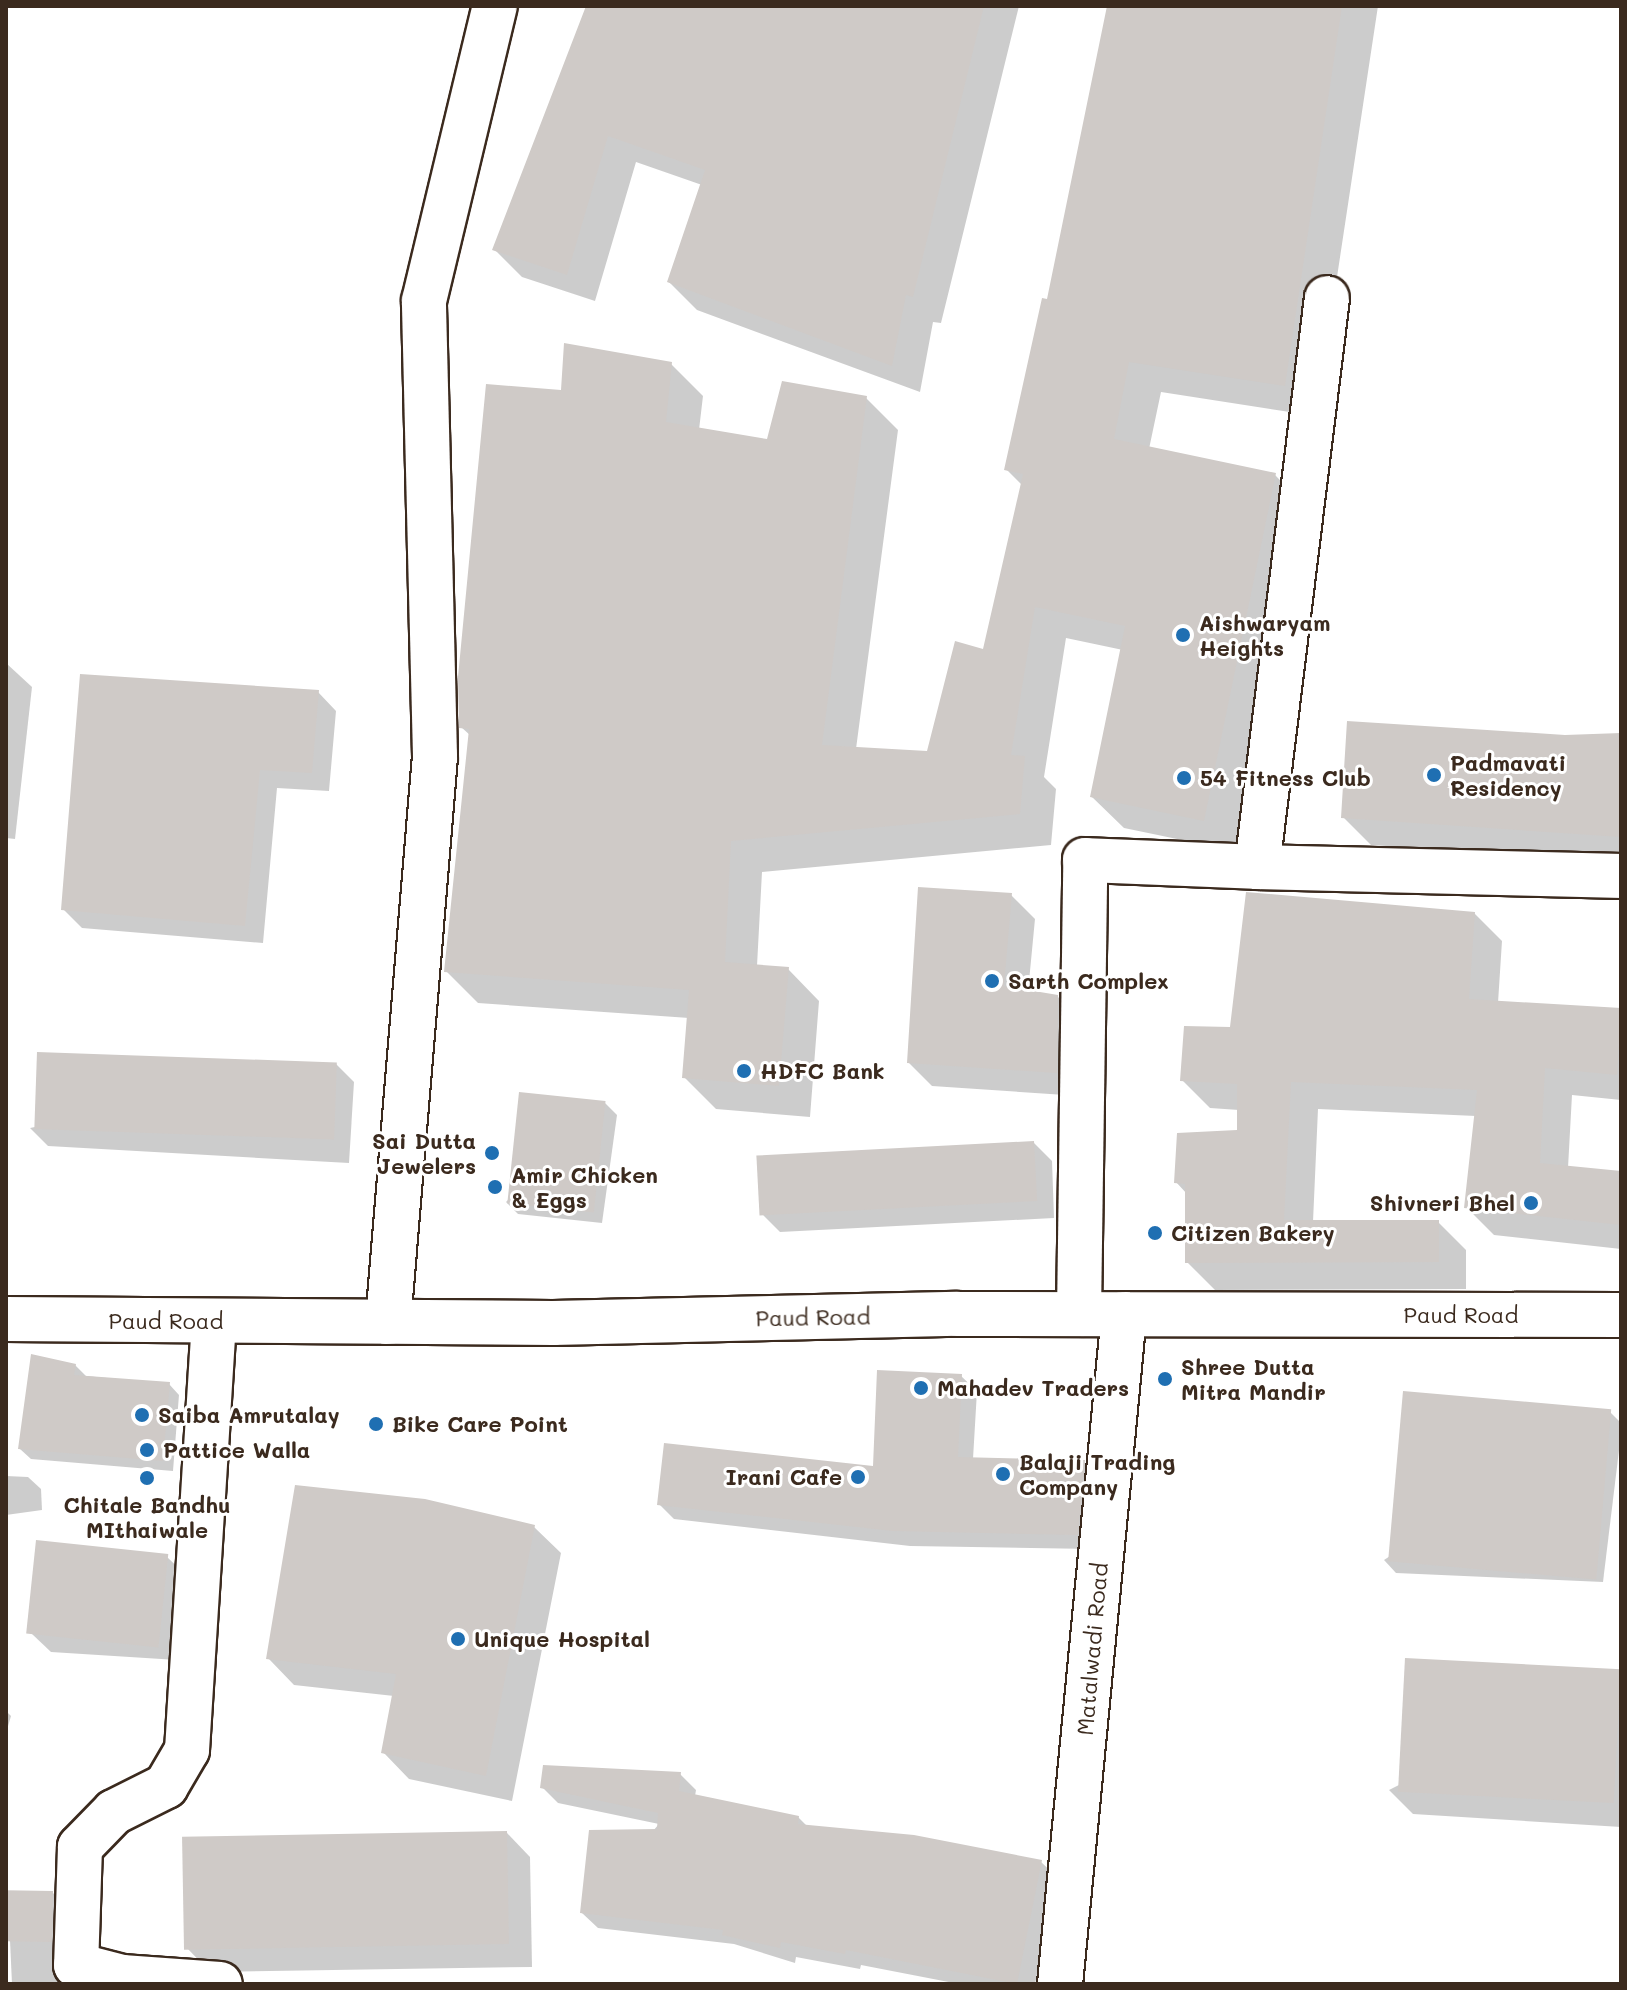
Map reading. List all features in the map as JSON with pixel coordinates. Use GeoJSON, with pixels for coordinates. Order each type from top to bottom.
{"type":"FeatureCollection","features":[{"type":"Feature","properties":{"kind":"street"},"geometry":{"type":"LineString","coordinates":[[388,1322],[435,756],[424,301],[495,6]]}},
{"type":"Feature","properties":{"kind":"street"},"geometry":{"type":"LineString","coordinates":[[1257,867],[1327,298]]}},
{"type":"Feature","properties":{"kind":"street"},"geometry":{"type":"LineString","coordinates":[[1079,1314],[1085,860],[1621,876]]}},
{"type":"Feature","properties":{"kind":"street","name":"Paud Road"},"geometry":{"type":"LineString","coordinates":[[6,1319],[388,1322],[1079,1314],[1621,1315]]}},
{"type":"Feature","properties":{"kind":"street","name":"Matalwadi Road"},"geometry":{"type":"LineString","coordinates":[[1060,1984],[1124,1314]]}},
{"type":"Feature","properties":{"kind":"street"},"geometry":{"type":"LineString","coordinates":[[214,1321],[187,1750],[166,1786],[114,1812],[80,1847],[76,1965],[122,1977],[220,1984]]}},
{"type":"Feature","properties":{"kind":"building"},"geometry":{"type":"Polygon","coordinates":[[[586,6],[984,6],[913,297],[906,295],[892,366],[667,282],[705,170],[608,136],[567,275],[492,250],[586,6]]]}},
{"type":"Feature","properties":{"kind":"building"},"geometry":{"type":"Polygon","coordinates":[[[1107,6],[1342,6],[1285,386],[1129,362],[1114,439],[1276,473],[1204,821],[1090,797],[1125,626],[1035,607],[1011,755],[1025,756],[1020,814],[731,841],[725,962],[789,967],[779,1086],[682,1078],[689,990],[444,972],[469,729],[459,728],[458,677],[486,384],[561,390],[564,343],[672,362],[666,422],[767,439],[782,381],[867,396],[822,745],[927,751],[955,641],[983,649],[1023,474],[1004,470],[1042,298],[1047,299],[1107,6]]]}},
{"type":"Feature","properties":{"kind":"building"},"geometry":{"type":"Polygon","coordinates":[[[80,674],[319,690],[312,773],[260,770],[245,926],[61,910],[80,674]]]}},
{"type":"Feature","properties":{"kind":"building","name":"Padmavati Residency"},"geometry":{"type":"Polygon","coordinates":[[[1347,721],[1565,735],[1621,733],[1621,837],[1341,818],[1347,721]]]}},
{"type":"Feature","properties":{"kind":"building","name":"Sarth Complex"},"geometry":{"type":"Polygon","coordinates":[[[918,887],[1012,893],[1004,986],[1058,995],[1057,1073],[907,1063],[918,887]]]}},
{"type":"Feature","properties":{"kind":"building"},"geometry":{"type":"Polygon","coordinates":[[[1246,892],[1475,912],[1469,999],[1621,1008],[1617,1075],[1545,1068],[1540,1163],[1621,1171],[1621,1225],[1464,1208],[1477,1090],[1291,1082],[1284,1220],[1439,1220],[1439,1262],[1185,1263],[1185,1184],[1174,1183],[1177,1133],[1237,1130],[1237,1084],[1180,1081],[1184,1026],[1230,1027],[1246,892]]]}},
{"type":"Feature","properties":{"kind":"building"},"geometry":{"type":"Polygon","coordinates":[[[37,1052],[337,1062],[334,1139],[34,1129],[37,1052]]]}},
{"type":"Feature","properties":{"kind":"building"},"geometry":{"type":"Polygon","coordinates":[[[519,1092],[606,1101],[594,1212],[507,1203],[519,1092]]]}},
{"type":"Feature","properties":{"kind":"building"},"geometry":{"type":"Polygon","coordinates":[[[1034,1141],[1037,1201],[760,1215],[756,1156],[1034,1141]]]}},
{"type":"Feature","properties":{"kind":"building"},"geometry":{"type":"Polygon","coordinates":[[[31,1354],[76,1364],[74,1375],[170,1382],[163,1461],[18,1449],[31,1354]]]}},
{"type":"Feature","properties":{"kind":"building"},"geometry":{"type":"Polygon","coordinates":[[[877,1370],[962,1374],[958,1457],[1085,1460],[1078,1535],[893,1531],[657,1505],[664,1443],[873,1466],[877,1370]]]}},
{"type":"Feature","properties":{"kind":"building"},"geometry":{"type":"Polygon","coordinates":[[[1403,1391],[1611,1409],[1596,1580],[1388,1561],[1403,1391]]]}},
{"type":"Feature","properties":{"kind":"building"},"geometry":{"type":"Polygon","coordinates":[[[295,1485],[425,1499],[535,1525],[486,1776],[381,1753],[396,1674],[266,1659],[295,1485]]]}},
{"type":"Feature","properties":{"kind":"building"},"geometry":{"type":"Polygon","coordinates":[[[36,1540],[168,1554],[158,1647],[26,1633],[36,1540]]]}},
{"type":"Feature","properties":{"kind":"building"},"geometry":{"type":"Polygon","coordinates":[[[1405,1658],[1621,1669],[1614,1803],[1398,1792],[1405,1658]]]}},
{"type":"Feature","properties":{"kind":"building"},"geometry":{"type":"Polygon","coordinates":[[[543,1765],[681,1772],[679,1791],[799,1816],[798,1824],[914,1835],[1042,1860],[1017,1984],[846,1950],[845,1954],[781,1942],[780,1948],[722,1935],[723,1930],[580,1913],[589,1830],[657,1829],[658,1813],[540,1788],[543,1765]]]}},
{"type":"Feature","properties":{"kind":"building"},"geometry":{"type":"Polygon","coordinates":[[[507,1831],[509,1944],[184,1950],[182,1837],[507,1831]]]}},
{"type":"Feature","properties":{"kind":"building"},"geometry":{"type":"Polygon","coordinates":[[[6,1890],[53,1891],[52,1942],[6,1941],[6,1890]]]}},
{"type":"Feature","properties":{"kind":"place","name":"Aishwaryam Heights"},"geometry":{"type":"Point","coordinates":[1183,635]}},
{"type":"Feature","properties":{"kind":"place","name":"Padmavati Residency"},"geometry":{"type":"Point","coordinates":[1434,775]}},
{"type":"Feature","properties":{"kind":"place","name":"54 Fitness Club"},"geometry":{"type":"Point","coordinates":[1184,778]}},
{"type":"Feature","properties":{"kind":"place","name":"Sarth Complex"},"geometry":{"type":"Point","coordinates":[992,981]}},
{"type":"Feature","properties":{"kind":"place","name":"HDFC Bank"},"geometry":{"type":"Point","coordinates":[744,1071]}},
{"type":"Feature","properties":{"kind":"place","name":"Sai Dutta Jewelers"},"geometry":{"type":"Point","coordinates":[492,1153]}},
{"type":"Feature","properties":{"kind":"place","name":"Amir Chicken & Eggs"},"geometry":{"type":"Point","coordinates":[495,1187]}},
{"type":"Feature","properties":{"kind":"place","name":"Shivneri Bhel"},"geometry":{"type":"Point","coordinates":[1531,1203]}},
{"type":"Feature","properties":{"kind":"place","name":"Citizen Bakery"},"geometry":{"type":"Point","coordinates":[1155,1233]}},
{"type":"Feature","properties":{"kind":"place","name":"Shree Dutta Mitra Mandir"},"geometry":{"type":"Point","coordinates":[1165,1379]}},
{"type":"Feature","properties":{"kind":"place","name":"Mahadev Traders"},"geometry":{"type":"Point","coordinates":[921,1388]}},
{"type":"Feature","properties":{"kind":"place","name":"Saiba Amrutalay"},"geometry":{"type":"Point","coordinates":[142,1415]}},
{"type":"Feature","properties":{"kind":"place","name":"Bike Care Point"},"geometry":{"type":"Point","coordinates":[376,1424]}},
{"type":"Feature","properties":{"kind":"place","name":"Pattice Walla"},"geometry":{"type":"Point","coordinates":[147,1450]}},
{"type":"Feature","properties":{"kind":"place","name":"Balaji Trading Company"},"geometry":{"type":"Point","coordinates":[1003,1474]}},
{"type":"Feature","properties":{"kind":"place","name":"Irani Cafe"},"geometry":{"type":"Point","coordinates":[858,1477]}},
{"type":"Feature","properties":{"kind":"place","name":"Chitale Bandhu MIthaiwale"},"geometry":{"type":"Point","coordinates":[147,1478]}},
{"type":"Feature","properties":{"kind":"place","name":"Unique Hospital"},"geometry":{"type":"Point","coordinates":[458,1639]}}]}
